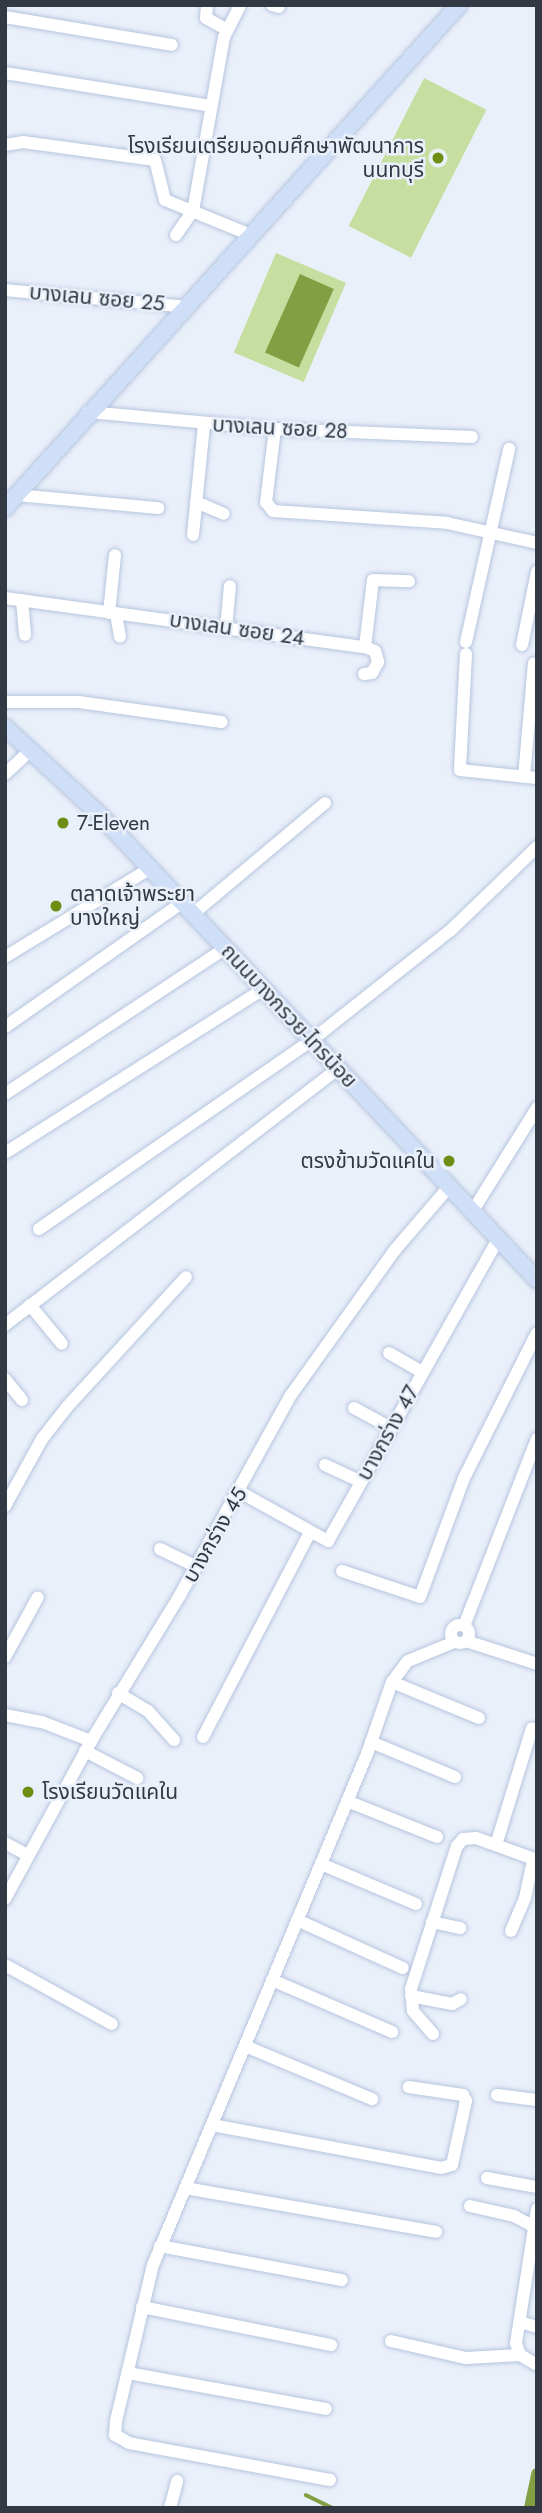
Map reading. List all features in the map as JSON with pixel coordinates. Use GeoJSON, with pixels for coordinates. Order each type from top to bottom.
{"type":"FeatureCollection","features":[{"type":"Feature","properties":{"kind":"main road"},"geometry":{"type":"LineString","coordinates":[[11,499],[88,412],[253,236],[459,5]]}},
{"type":"Feature","properties":{"kind":"main road","name":"ถนนบางกรวย-ไทรน้อย"},"geometry":{"type":"LineString","coordinates":[[5,727],[151,868],[537,1280]]}},
{"type":"Feature","properties":{"kind":"street"},"geometry":{"type":"LineString","coordinates":[[207,5],[206,18],[226,29]]}},
{"type":"Feature","properties":{"kind":"street"},"geometry":{"type":"LineString","coordinates":[[176,235],[193,211],[226,29],[240,5]]}},
{"type":"Feature","properties":{"kind":"street"},"geometry":{"type":"LineString","coordinates":[[5,17],[172,45]]}},
{"type":"Feature","properties":{"kind":"street"},"geometry":{"type":"LineString","coordinates":[[5,73],[210,106]]}},
{"type":"Feature","properties":{"kind":"street"},"geometry":{"type":"LineString","coordinates":[[5,145],[23,142],[155,160],[165,200],[253,236]]}},
{"type":"Feature","properties":{"kind":"street","name":"บางเลน ซอย 25"},"geometry":{"type":"LineString","coordinates":[[5,290],[188,307]]}},
{"type":"Feature","properties":{"kind":"street","name":"บางเลน ซอย 28"},"geometry":{"type":"LineString","coordinates":[[88,412],[275,429],[472,437]]}},
{"type":"Feature","properties":{"kind":"street"},"geometry":{"type":"LineString","coordinates":[[193,535],[204,424]]}},
{"type":"Feature","properties":{"kind":"street"},"geometry":{"type":"LineString","coordinates":[[275,429],[266,502],[273,511],[447,523],[537,543]]}},
{"type":"Feature","properties":{"kind":"street"},"geometry":{"type":"LineString","coordinates":[[509,449],[466,648],[460,771],[530,778],[534,663]]}},
{"type":"Feature","properties":{"kind":"street"},"geometry":{"type":"LineString","coordinates":[[11,499],[158,508]]}},
{"type":"Feature","properties":{"kind":"street"},"geometry":{"type":"LineString","coordinates":[[196,502],[224,514]]}},
{"type":"Feature","properties":{"kind":"street"},"geometry":{"type":"LineString","coordinates":[[115,555],[113,613],[120,637]]}},
{"type":"Feature","properties":{"kind":"street"},"geometry":{"type":"LineString","coordinates":[[522,645],[537,572]]}},
{"type":"Feature","properties":{"kind":"street"},"geometry":{"type":"LineString","coordinates":[[364,674],[372,673],[378,662],[378,655],[365,647],[373,580],[409,581]]}},
{"type":"Feature","properties":{"kind":"street"},"geometry":{"type":"LineString","coordinates":[[226,628],[230,586]]}},
{"type":"Feature","properties":{"kind":"street","name":"บางเลน ซอย 24"},"geometry":{"type":"LineString","coordinates":[[5,598],[365,647]]}},
{"type":"Feature","properties":{"kind":"street"},"geometry":{"type":"LineString","coordinates":[[22,600],[25,635]]}},
{"type":"Feature","properties":{"kind":"street"},"geometry":{"type":"LineString","coordinates":[[5,702],[79,702],[222,722]]}},
{"type":"Feature","properties":{"kind":"street"},"geometry":{"type":"LineString","coordinates":[[5,774],[30,751]]}},
{"type":"Feature","properties":{"kind":"street"},"geometry":{"type":"LineString","coordinates":[[5,1027],[188,908],[325,803]]}},
{"type":"Feature","properties":{"kind":"street"},"geometry":{"type":"LineString","coordinates":[[39,1229],[312,1040],[451,930],[537,846]]}},
{"type":"Feature","properties":{"kind":"street"},"geometry":{"type":"LineString","coordinates":[[5,957],[151,868]]}},
{"type":"Feature","properties":{"kind":"street"},"geometry":{"type":"LineString","coordinates":[[5,1094],[226,948]]}},
{"type":"Feature","properties":{"kind":"street"},"geometry":{"type":"LineString","coordinates":[[5,1153],[265,988]]}},
{"type":"Feature","properties":{"kind":"street"},"geometry":{"type":"LineString","coordinates":[[5,1325],[339,1068]]}},
{"type":"Feature","properties":{"kind":"street"},"geometry":{"type":"LineString","coordinates":[[472,1212],[537,1108]]}},
{"type":"Feature","properties":{"kind":"street","name":"บางกร่าง 45"},"geometry":{"type":"LineString","coordinates":[[5,1899],[118,1693],[197,1567],[318,1355],[394,1251],[448,1188]]}},
{"type":"Feature","properties":{"kind":"street","name":"บางกร่าง 47"},"geometry":{"type":"LineString","coordinates":[[310,1532],[328,1541],[498,1239]]}},
{"type":"Feature","properties":{"kind":"street"},"geometry":{"type":"LineString","coordinates":[[5,1506],[9,1489],[67,1407],[186,1278]]}},
{"type":"Feature","properties":{"kind":"street"},"geometry":{"type":"LineString","coordinates":[[30,1305],[62,1345]]}},
{"type":"Feature","properties":{"kind":"street"},"geometry":{"type":"LineString","coordinates":[[341,1571],[420,1597],[464,1478],[537,1332]]}},
{"type":"Feature","properties":{"kind":"street"},"geometry":{"type":"LineString","coordinates":[[389,1353],[422,1372]]}},
{"type":"Feature","properties":{"kind":"street"},"geometry":{"type":"LineString","coordinates":[[5,1379],[22,1400]]}},
{"type":"Feature","properties":{"kind":"street"},"geometry":{"type":"LineString","coordinates":[[354,1408],[391,1428]]}},
{"type":"Feature","properties":{"kind":"street"},"geometry":{"type":"LineString","coordinates":[[460,1641],[452,1629],[464,1626],[537,1439]]}},
{"type":"Feature","properties":{"kind":"street"},"geometry":{"type":"LineString","coordinates":[[325,1465],[360,1482]]}},
{"type":"Feature","properties":{"kind":"street"},"geometry":{"type":"LineString","coordinates":[[203,1737],[310,1532],[240,1492]]}},
{"type":"Feature","properties":{"kind":"street"},"geometry":{"type":"LineString","coordinates":[[160,1549],[197,1567]]}},
{"type":"Feature","properties":{"kind":"street"},"geometry":{"type":"LineString","coordinates":[[5,1657],[38,1597]]}},
{"type":"Feature","properties":{"kind":"street"},"geometry":{"type":"LineString","coordinates":[[330,2480],[122,2441],[115,2435],[142,2307],[160,2246],[347,1801],[392,1682],[408,1661],[460,1641],[537,1664]]}},
{"type":"Feature","properties":{"kind":"street"},"geometry":{"type":"LineString","coordinates":[[392,1682],[479,1718]]}},
{"type":"Feature","properties":{"kind":"street"},"geometry":{"type":"LineString","coordinates":[[118,1693],[148,1711],[174,1740]]}},
{"type":"Feature","properties":{"kind":"street"},"geometry":{"type":"LineString","coordinates":[[5,1715],[42,1722],[88,1746],[137,1779]]}},
{"type":"Feature","properties":{"kind":"street"},"geometry":{"type":"LineString","coordinates":[[496,1845],[532,1728]]}},
{"type":"Feature","properties":{"kind":"street"},"geometry":{"type":"LineString","coordinates":[[371,1742],[455,1777]]}},
{"type":"Feature","properties":{"kind":"street"},"geometry":{"type":"LineString","coordinates":[[347,1801],[437,1837]]}},
{"type":"Feature","properties":{"kind":"street"},"geometry":{"type":"LineString","coordinates":[[433,2034],[413,2011],[411,1996],[432,1922],[463,1839],[496,1845],[535,1859],[525,1898],[511,1931]]}},
{"type":"Feature","properties":{"kind":"street"},"geometry":{"type":"LineString","coordinates":[[5,1843],[27,1855]]}},
{"type":"Feature","properties":{"kind":"street"},"geometry":{"type":"LineString","coordinates":[[321,1864],[416,1904]]}},
{"type":"Feature","properties":{"kind":"street"},"geometry":{"type":"LineString","coordinates":[[297,1920],[403,1968]]}},
{"type":"Feature","properties":{"kind":"street"},"geometry":{"type":"LineString","coordinates":[[432,1922],[460,1928]]}},
{"type":"Feature","properties":{"kind":"street"},"geometry":{"type":"LineString","coordinates":[[5,1965],[112,2024]]}},
{"type":"Feature","properties":{"kind":"street"},"geometry":{"type":"LineString","coordinates":[[272,1980],[392,2032]]}},
{"type":"Feature","properties":{"kind":"street"},"geometry":{"type":"LineString","coordinates":[[411,1996],[452,2004],[461,1999]]}},
{"type":"Feature","properties":{"kind":"street"},"geometry":{"type":"LineString","coordinates":[[245,2046],[372,2099]]}},
{"type":"Feature","properties":{"kind":"street"},"geometry":{"type":"LineString","coordinates":[[212,2125],[440,2168],[452,2165],[466,2101],[463,2095],[409,2087]]}},
{"type":"Feature","properties":{"kind":"street"},"geometry":{"type":"LineString","coordinates":[[497,2095],[537,2100]]}},
{"type":"Feature","properties":{"kind":"street"},"geometry":{"type":"LineString","coordinates":[[487,2178],[537,2187]]}},
{"type":"Feature","properties":{"kind":"street"},"geometry":{"type":"LineString","coordinates":[[185,2189],[436,2232]]}},
{"type":"Feature","properties":{"kind":"street"},"geometry":{"type":"LineString","coordinates":[[470,2206],[514,2216],[535,2227]]}},
{"type":"Feature","properties":{"kind":"street"},"geometry":{"type":"LineString","coordinates":[[520,2355],[520,2322],[537,2209]]}},
{"type":"Feature","properties":{"kind":"street"},"geometry":{"type":"LineString","coordinates":[[160,2246],[342,2280]]}},
{"type":"Feature","properties":{"kind":"street"},"geometry":{"type":"LineString","coordinates":[[142,2307],[331,2345]]}},
{"type":"Feature","properties":{"kind":"street"},"geometry":{"type":"LineString","coordinates":[[520,2322],[537,2327]]}},
{"type":"Feature","properties":{"kind":"street"},"geometry":{"type":"LineString","coordinates":[[391,2342],[466,2358],[520,2355],[537,2365]]}},
{"type":"Feature","properties":{"kind":"street"},"geometry":{"type":"LineString","coordinates":[[128,2373],[326,2409]]}},
{"type":"Feature","properties":{"kind":"street"},"geometry":{"type":"LineString","coordinates":[[170,2508],[177,2481]]}},
{"type":"Feature","properties":{"kind":"shaded area"},"geometry":{"type":"Polygon","coordinates":[[[424,78],[486,110],[411,258],[349,226],[424,78]]]}},
{"type":"Feature","properties":{"kind":"shaded area"},"geometry":{"type":"Polygon","coordinates":[[[276,253],[346,283],[304,382],[234,352],[276,253]]]}},
{"type":"Feature","properties":{"kind":"shaded area"},"geometry":{"type":"Polygon","coordinates":[[[300,274],[334,289],[299,368],[265,353],[300,274]]]}},
{"type":"Feature","properties":{"kind":"waterway"},"geometry":{"type":"LineString","coordinates":[[530,2508],[537,2474]]}},
{"type":"Feature","properties":{"kind":"waterway"},"geometry":{"type":"LineString","coordinates":[[306,2495],[333,2508]]}},
{"type":"Feature","properties":{"kind":"place","name":"โรงเรียนเตรียมอุดมศึกษาพัฒนาการ นนทบุรี"},"geometry":{"type":"Point","coordinates":[438,158]}},
{"type":"Feature","properties":{"kind":"place","name":"7-Eleven"},"geometry":{"type":"Point","coordinates":[63,823]}},
{"type":"Feature","properties":{"kind":"place","name":"ตลาดเจ้าพระยา บางใหญ่"},"geometry":{"type":"Point","coordinates":[56,906]}},
{"type":"Feature","properties":{"kind":"place","name":"ตรงข้ามวัดแคใน"},"geometry":{"type":"Point","coordinates":[449,1161]}},
{"type":"Feature","properties":{"kind":"place","name":"โรงเรียนวัดแคใน"},"geometry":{"type":"Point","coordinates":[28,1792]}}]}
